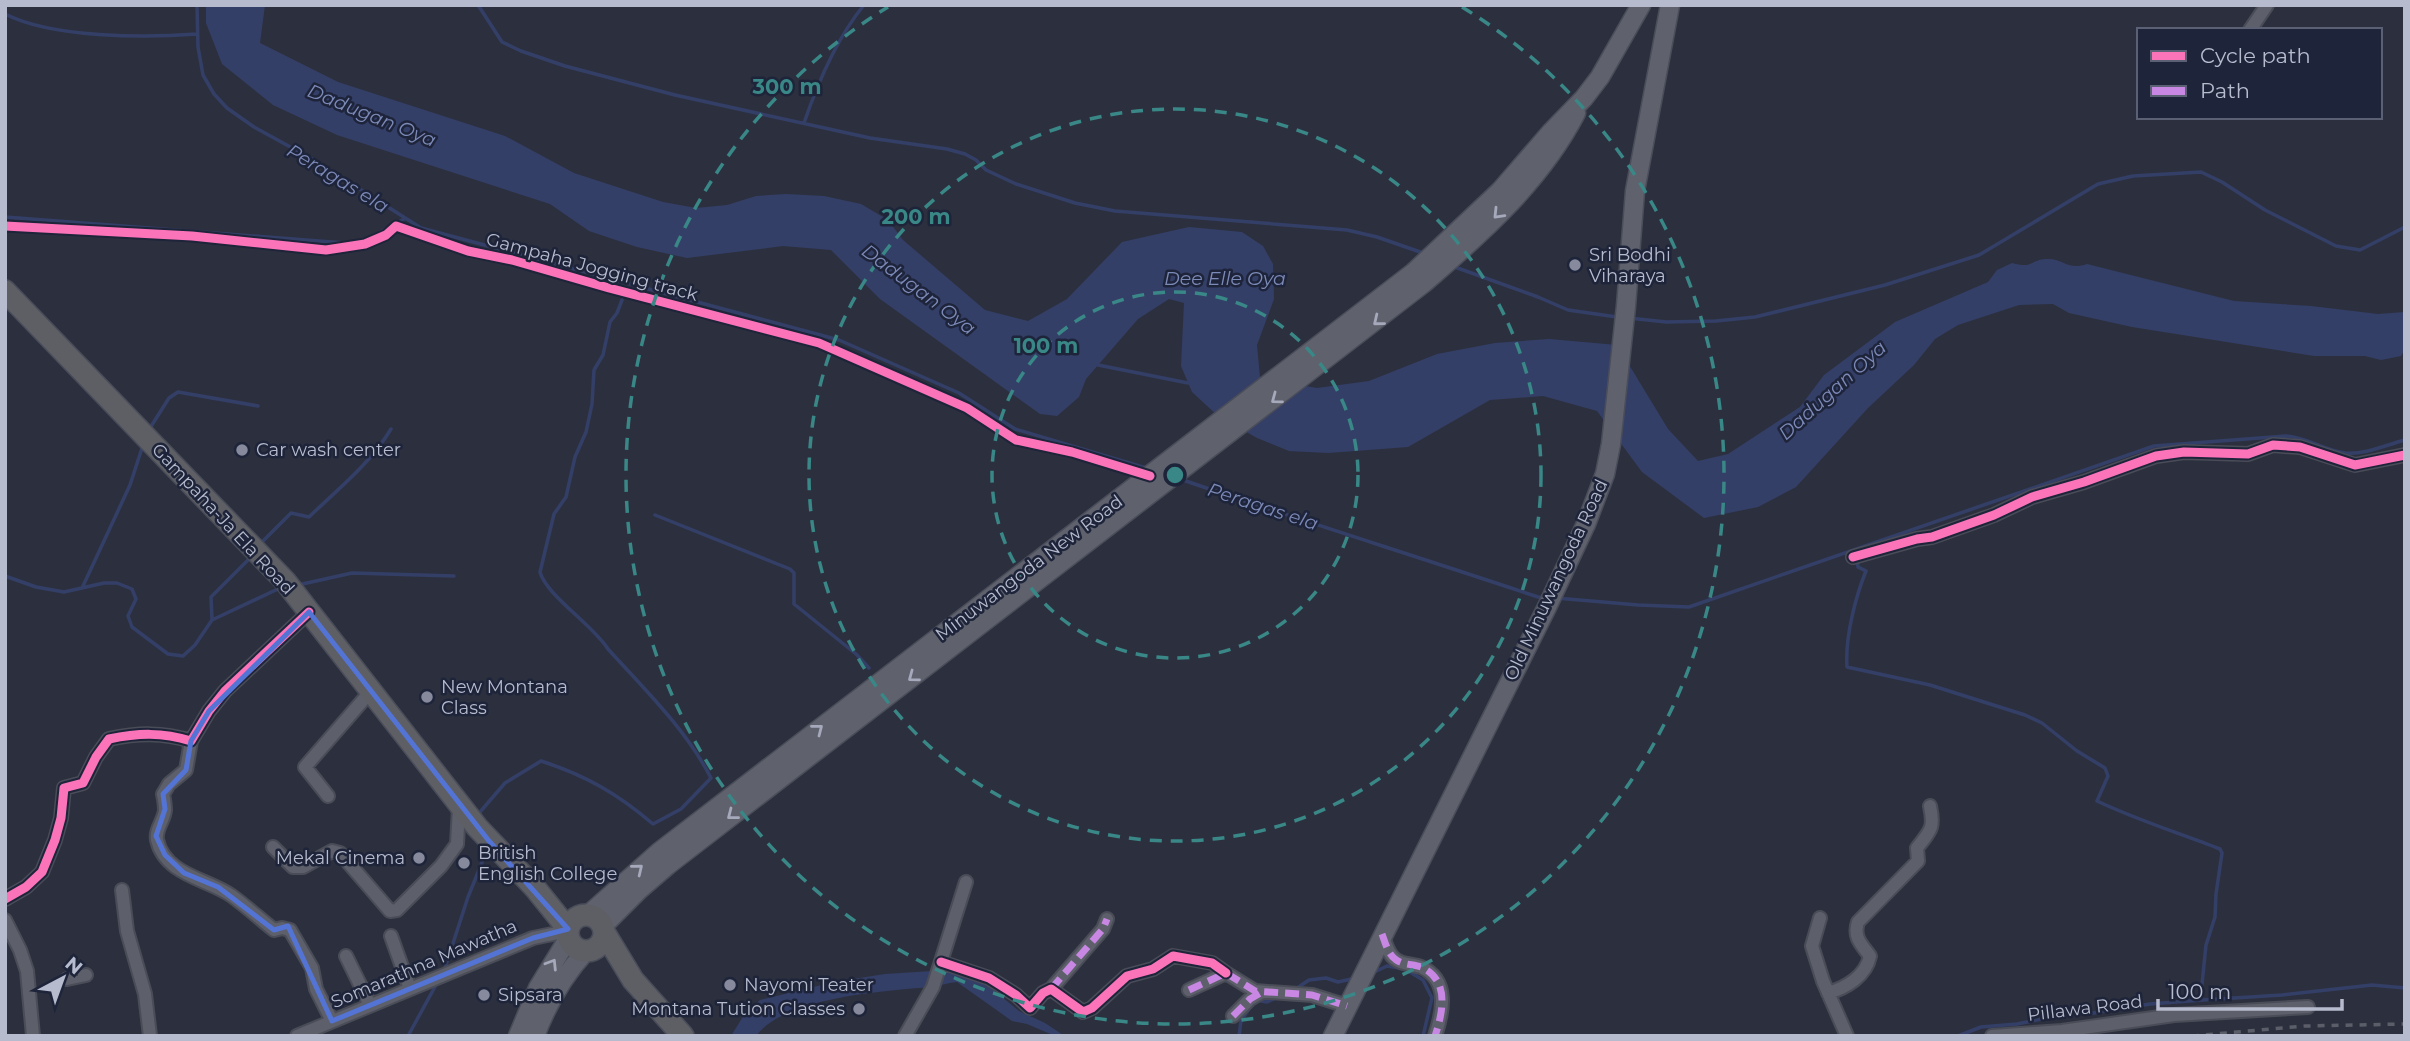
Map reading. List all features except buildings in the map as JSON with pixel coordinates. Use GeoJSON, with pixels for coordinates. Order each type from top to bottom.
{"type":"FeatureCollection","features":[{"type":"Feature","properties":{"kind":"highway","name":"Gampaha-Ja Ela Road"},"geometry":{"type":"LineString","coordinates":[[5,291],[289,586],[489,841],[535,888],[583,927],[683,1036]]}},
{"type":"Feature","properties":{"kind":"highway"},"geometry":{"type":"LineString","coordinates":[[583,927],[599,945],[587,951]]}},
{"type":"Feature","properties":{"kind":"highway","name":"Gampaha-Ja Ela Road"},"geometry":{"type":"LineString","coordinates":[[587,951],[633,980]]}},
{"type":"Feature","properties":{"kind":"main road","name":"Minuwangoda New Road"},"geometry":{"type":"LineString","coordinates":[[524,1018],[542,982],[583,927],[659,852],[1176,465],[1419,278],[1453,247],[1500,191],[1529,169],[1557,136],[1606,68],[1641,5]]}},
{"type":"Feature","properties":{"kind":"main road","name":"Old Minuwangoda Road"},"geometry":{"type":"LineString","coordinates":[[1333,1036],[1570,559],[1605,474],[1613,433],[1635,191],[1670,5]]}},
{"type":"Feature","properties":{"kind":"main road"},"geometry":{"type":"LineString","coordinates":[[535,1036],[560,985],[587,951]]}},
{"type":"Feature","properties":{"kind":"main road"},"geometry":{"type":"LineString","coordinates":[[512,1036],[524,1018]]}},
{"type":"Feature","properties":{"kind":"main road"},"geometry":{"type":"LineString","coordinates":[[518,1036],[524,1018]]}},
{"type":"Feature","properties":{"kind":"street"},"geometry":{"type":"LineString","coordinates":[[2251,28],[2267,5]]}},
{"type":"Feature","properties":{"kind":"street"},"geometry":{"type":"LineString","coordinates":[[1853,557],[1917,538],[1932,537],[1994,515],[2032,497],[2165,455],[2184,452],[2248,454],[2273,445],[2301,447],[2354,465],[2405,455]]}},
{"type":"Feature","properties":{"kind":"street"},"geometry":{"type":"LineString","coordinates":[[309,612],[225,691],[209,711],[191,741],[187,770],[169,784],[163,794],[165,809],[156,836],[159,847],[176,868],[232,896],[274,930],[290,930],[312,968],[316,989],[332,1021]]}},
{"type":"Feature","properties":{"kind":"street"},"geometry":{"type":"LineString","coordinates":[[328,796],[306,767],[371,691]]}},
{"type":"Feature","properties":{"kind":"street"},"geometry":{"type":"LineString","coordinates":[[5,899],[26,887],[42,872],[55,841],[64,788],[83,783],[92,763],[109,739],[135,733],[150,733],[191,741]]}},
{"type":"Feature","properties":{"kind":"street"},"geometry":{"type":"LineString","coordinates":[[1828,993],[1843,989],[1866,968],[1870,956],[1857,939],[1855,930],[1858,922],[1918,861],[1917,848],[1932,830],[1930,806]]}},
{"type":"Feature","properties":{"kind":"street"},"geometry":{"type":"LineString","coordinates":[[274,847],[293,867],[303,867],[332,851],[340,853],[390,911],[397,910],[441,866],[457,844],[462,808]]}},
{"type":"Feature","properties":{"kind":"street"},"geometry":{"type":"LineString","coordinates":[[905,1036],[933,986],[966,882]]}},
{"type":"Feature","properties":{"kind":"street"},"geometry":{"type":"LineString","coordinates":[[122,890],[127,931],[145,994],[150,1036]]}},
{"type":"Feature","properties":{"kind":"street"},"geometry":{"type":"LineString","coordinates":[[1820,918],[1812,946],[1828,993],[1847,1036]]}},
{"type":"Feature","properties":{"kind":"street"},"geometry":{"type":"LineString","coordinates":[[940,966],[989,978],[1016,995],[1030,1008],[1043,993],[1051,989],[1103,929],[1107,919]]}},
{"type":"Feature","properties":{"kind":"street"},"geometry":{"type":"LineString","coordinates":[[5,920],[20,950],[26,971],[33,1036]]}},
{"type":"Feature","properties":{"kind":"street","name":"Somarathna Mawatha"},"geometry":{"type":"LineString","coordinates":[[297,1036],[533,938],[583,927]]}},
{"type":"Feature","properties":{"kind":"street"},"geometry":{"type":"LineString","coordinates":[[1382,934],[1392,957],[1400,963],[1426,970],[1439,986],[1444,1006],[1435,1036]]}},
{"type":"Feature","properties":{"kind":"street"},"geometry":{"type":"LineString","coordinates":[[391,936],[410,989]]}},
{"type":"Feature","properties":{"kind":"street"},"geometry":{"type":"LineString","coordinates":[[346,956],[370,1005]]}},
{"type":"Feature","properties":{"kind":"street"},"geometry":{"type":"LineString","coordinates":[[1051,989],[1083,1012],[1092,1008],[1127,976],[1153,969],[1173,956],[1212,963],[1249,988],[1262,992],[1312,995],[1347,1006]]}},
{"type":"Feature","properties":{"kind":"street"},"geometry":{"type":"LineString","coordinates":[[1189,990],[1226,973]]}},
{"type":"Feature","properties":{"kind":"street"},"geometry":{"type":"LineString","coordinates":[[67,979],[86,975]]}},
{"type":"Feature","properties":{"kind":"street"},"geometry":{"type":"LineString","coordinates":[[1233,1016],[1250,999],[1262,992]]}},
{"type":"Feature","properties":{"kind":"street","name":"Pillawa Road"},"geometry":{"type":"LineString","coordinates":[[1992,1036],[2062,1031],[2174,1015],[2308,1007]]}},
{"type":"Feature","properties":{"kind":"highlighted area"},"geometry":{"type":"Polygon","coordinates":[[[309,612],[489,841],[568,929],[533,938],[332,1021],[288,926],[274,930],[218,887],[184,873],[165,855],[156,836],[165,809],[163,794],[186,770],[191,741],[209,711],[309,612]]]}},
{"type":"Feature","properties":{"kind":"water","name":"Dee Elle Oya"},"geometry":{"type":"Polygon","coordinates":[[[206,5],[265,5],[260,43],[338,82],[505,136],[574,173],[663,202],[696,208],[727,205],[756,196],[786,194],[824,196],[861,204],[888,220],[903,240],[985,310],[1028,321],[1067,299],[1122,242],[1189,227],[1242,232],[1263,246],[1273,264],[1274,299],[1257,345],[1260,378],[1317,388],[1369,381],[1437,354],[1495,343],[1549,339],[1617,345],[1668,429],[1698,461],[1728,454],[1800,407],[1824,375],[1895,322],[1988,282],[1997,270],[2012,263],[2028,265],[2046,259],[2075,266],[2087,264],[2234,301],[2378,314],[2405,312],[2405,349],[2401,356],[2381,360],[2365,356],[2314,356],[2132,327],[2069,313],[2053,304],[2019,305],[1958,325],[1935,339],[1914,365],[1868,408],[1796,487],[1758,507],[1704,518],[1642,472],[1597,411],[1543,396],[1490,400],[1408,447],[1328,453],[1289,451],[1257,438],[1218,416],[1192,392],[1181,366],[1184,303],[1169,299],[1138,319],[1086,379],[1079,397],[1057,416],[1040,414],[880,299],[831,250],[783,246],[687,258],[637,247],[589,231],[550,204],[337,135],[273,105],[222,64],[206,23],[206,5]]]}},
{"type":"Feature","properties":{"kind":"water"},"geometry":{"type":"Polygon","coordinates":[[[956,972],[983,981],[1019,1011],[1063,1035],[1055,1036],[1027,1024],[1012,1021],[957,982],[863,994],[811,1004],[770,1023],[756,1036],[731,1036],[744,1015],[760,1000],[834,982],[885,974],[956,972]]]}},
{"type":"Feature","properties":{"kind":"waterway","name":"Peragas ela"},"geometry":{"type":"LineString","coordinates":[[197,5],[198,47],[203,75],[214,94],[227,108],[421,228],[839,340],[959,393],[1015,429],[1146,468]]}},
{"type":"Feature","properties":{"kind":"waterway"},"geometry":{"type":"LineString","coordinates":[[478,5],[502,42],[565,66],[675,95],[870,138],[947,149],[965,154],[986,170],[1016,184],[1075,203],[1115,211],[1347,230],[1426,254]]}},
{"type":"Feature","properties":{"kind":"waterway"},"geometry":{"type":"LineString","coordinates":[[804,123],[829,61],[864,5]]}},
{"type":"Feature","properties":{"kind":"waterway"},"geometry":{"type":"LineString","coordinates":[[5,14],[25,22],[73,32],[126,36],[197,34]]}},
{"type":"Feature","properties":{"kind":"waterway"},"geometry":{"type":"LineString","coordinates":[[1629,318],[1666,322],[1755,317],[1885,285],[1979,255],[2098,184],[2133,176],[2201,172],[2222,182],[2265,210],[2336,246],[2360,250],[2405,227]]}},
{"type":"Feature","properties":{"kind":"waterway","name":"Peragas ela"},"geometry":{"type":"LineString","coordinates":[[5,217],[345,243],[364,241],[404,219]]}},
{"type":"Feature","properties":{"kind":"waterway"},"geometry":{"type":"LineString","coordinates":[[1452,266],[1568,310],[1617,317]]}},
{"type":"Feature","properties":{"kind":"waterway"},"geometry":{"type":"LineString","coordinates":[[481,818],[480,812],[505,783],[541,761],[600,786],[653,824],[681,809],[711,778],[664,710],[592,630],[551,590],[540,572],[554,514],[566,497],[575,457],[586,432],[592,404],[594,370],[603,355],[610,322],[622,300]]}},
{"type":"Feature","properties":{"kind":"waterway"},"geometry":{"type":"LineString","coordinates":[[1098,365],[1188,383]]}},
{"type":"Feature","properties":{"kind":"waterway"},"geometry":{"type":"LineString","coordinates":[[150,428],[169,398],[178,392],[258,406]]}},
{"type":"Feature","properties":{"kind":"waterway"},"geometry":{"type":"LineString","coordinates":[[260,544],[291,513],[309,517],[363,465],[391,429]]}},
{"type":"Feature","properties":{"kind":"waterway","name":"Peragas ela"},"geometry":{"type":"LineString","coordinates":[[1556,598],[1689,607],[2154,446],[2286,436],[2352,453],[2405,440]]}},
{"type":"Feature","properties":{"kind":"waterway"},"geometry":{"type":"LineString","coordinates":[[83,586],[130,485],[143,445]]}},
{"type":"Feature","properties":{"kind":"waterway","name":"Peragas ela"},"geometry":{"type":"LineString","coordinates":[[1180,479],[1545,598]]}},
{"type":"Feature","properties":{"kind":"waterway"},"geometry":{"type":"LineString","coordinates":[[655,515],[790,569],[794,573],[794,604],[856,654],[869,668]]}},
{"type":"Feature","properties":{"kind":"waterway"},"geometry":{"type":"LineString","coordinates":[[212,619],[211,597],[252,556]]}},
{"type":"Feature","properties":{"kind":"waterway"},"geometry":{"type":"LineString","coordinates":[[1857,558],[1858,567],[1866,571],[1852,618],[1847,667],[1930,685],[2025,715],[2042,723],[2077,751],[2105,768],[2108,776],[2097,801],[2220,849],[2222,853],[2215,917],[2206,945],[2202,1000],[2372,985],[2405,988]]}},
{"type":"Feature","properties":{"kind":"waterway"},"geometry":{"type":"LineString","coordinates":[[298,585],[352,573],[454,576]]}},
{"type":"Feature","properties":{"kind":"waterway"},"geometry":{"type":"LineString","coordinates":[[5,576],[36,587],[64,592],[104,583],[117,583],[132,589],[136,599],[128,616],[132,627],[168,654],[183,656],[195,645],[212,620],[280,588]]}},
{"type":"Feature","properties":{"kind":"waterway"},"geometry":{"type":"LineString","coordinates":[[444,971],[468,897],[487,850]]}},
{"type":"Feature","properties":{"kind":"waterway"},"geometry":{"type":"LineString","coordinates":[[1370,974],[1387,966],[1405,969],[1423,980],[1432,998],[1423,1036]]}},
{"type":"Feature","properties":{"kind":"waterway"},"geometry":{"type":"LineString","coordinates":[[1294,990],[1309,980],[1326,978],[1338,982],[1356,978]]}},
{"type":"Feature","properties":{"kind":"waterway"},"geometry":{"type":"LineString","coordinates":[[408,1036],[437,983]]}},
{"type":"Feature","properties":{"kind":"waterway"},"geometry":{"type":"LineString","coordinates":[[1255,1000],[1267,1002],[1278,997]]}},
{"type":"Feature","properties":{"kind":"waterway"},"geometry":{"type":"LineString","coordinates":[[1958,1036],[1981,1027],[2017,1024],[2077,1012],[2087,1014],[2150,1004],[2202,1000]]}},
{"type":"Feature","properties":{"kind":"waterway"},"geometry":{"type":"LineString","coordinates":[[1239,1036],[1241,1021],[1251,1006]]}},
{"type":"Feature","properties":{"kind":"railway"},"geometry":{"type":"LineString","coordinates":[[2192,1036],[2305,1026],[2405,1024]]}},
{"type":"Feature","properties":{"kind":"marked path"},"geometry":{"type":"LineString","coordinates":[[1051,989],[1103,929],[1107,919]]}},
{"type":"Feature","properties":{"kind":"marked path"},"geometry":{"type":"LineString","coordinates":[[1382,934],[1395,959],[1421,967],[1437,980],[1442,1007],[1435,1036]]}},
{"type":"Feature","properties":{"kind":"marked path"},"geometry":{"type":"LineString","coordinates":[[1189,990],[1226,973],[1255,991],[1312,995],[1347,1006]]}},
{"type":"Feature","properties":{"kind":"marked path"},"geometry":{"type":"LineString","coordinates":[[1233,1016],[1250,999],[1262,992]]}},
{"type":"Feature","properties":{"kind":"cycle path","name":"Gampaha Jogging track"},"geometry":{"type":"LineString","coordinates":[[5,226],[192,236],[326,250],[365,244],[386,235],[396,226],[468,251],[512,260],[819,343],[967,408],[1016,440],[1072,452],[1150,476]]}},
{"type":"Feature","properties":{"kind":"cycle path"},"geometry":{"type":"LineString","coordinates":[[1853,557],[1932,537],[1994,515],[2032,497],[2156,456],[2184,452],[2248,454],[2273,445],[2300,447],[2355,465],[2405,455]]}},
{"type":"Feature","properties":{"kind":"cycle path"},"geometry":{"type":"LineString","coordinates":[[5,899],[26,887],[42,872],[61,818],[64,788],[83,783],[109,739],[150,734],[191,741],[225,691],[309,612]]}},
{"type":"Feature","properties":{"kind":"cycle path"},"geometry":{"type":"LineString","coordinates":[[941,962],[989,978],[1016,995],[1030,1008],[1043,993],[1051,989],[1083,1012],[1092,1008],[1127,976],[1153,969],[1173,956],[1212,963],[1226,973]]}},
{"type":"Feature","properties":{"kind":"place","name":"Sri Bodhi Viharaya"},"geometry":{"type":"Point","coordinates":[1575,265]}},
{"type":"Feature","properties":{"kind":"place","name":"Car wash center"},"geometry":{"type":"Point","coordinates":[242,450]}},
{"type":"Feature","properties":{"kind":"place","name":"New Montana Class"},"geometry":{"type":"Point","coordinates":[427,697]}},
{"type":"Feature","properties":{"kind":"place","name":"Mekal Cinema"},"geometry":{"type":"Point","coordinates":[419,858]}},
{"type":"Feature","properties":{"kind":"place","name":"British English College"},"geometry":{"type":"Point","coordinates":[464,863]}},
{"type":"Feature","properties":{"kind":"place","name":"Nayomi Teater"},"geometry":{"type":"Point","coordinates":[730,985]}},
{"type":"Feature","properties":{"kind":"place","name":"Sipsara"},"geometry":{"type":"Point","coordinates":[484,995]}},
{"type":"Feature","properties":{"kind":"place","name":"Montana Tution Classes"},"geometry":{"type":"Point","coordinates":[859,1009]}},
{"type":"Feature","properties":{"kind":"water label","name":"Dadugan Oya"},"geometry":{"type":"Point","coordinates":[372,115]}},
{"type":"Feature","properties":{"kind":"water label","name":"Dadugan Oya"},"geometry":{"type":"Point","coordinates":[919,289]}},
{"type":"Feature","properties":{"kind":"water label","name":"Dadugan Oya"},"geometry":{"type":"Point","coordinates":[1832,390]}}]}
